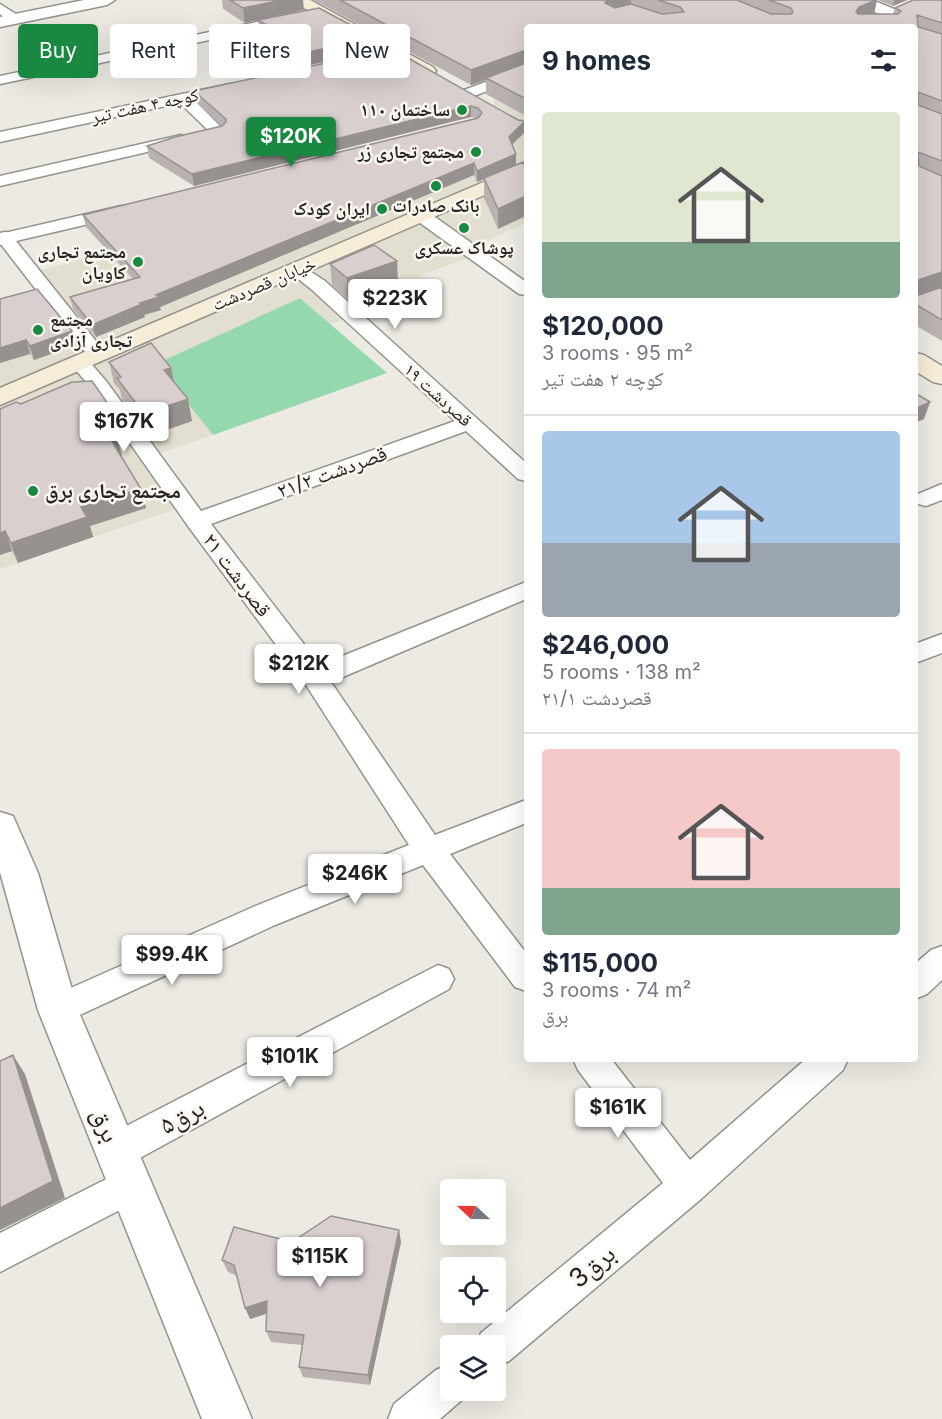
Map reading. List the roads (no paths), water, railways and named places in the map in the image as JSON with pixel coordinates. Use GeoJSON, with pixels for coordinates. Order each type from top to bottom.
{"type":"FeatureCollection","features":[{"type":"Feature","properties":{"kind":"main road"},"geometry":{"type":"LineString","coordinates":[[298,0],[341,24]]}},
{"type":"Feature","properties":{"kind":"main road"},"geometry":{"type":"LineString","coordinates":[[874,22],[912,6]]}},
{"type":"Feature","properties":{"kind":"main road"},"geometry":{"type":"LineString","coordinates":[[410,61],[489,104]]}},
{"type":"Feature","properties":{"kind":"main road","name":"خیابان قصردشت"},"geometry":{"type":"LineString","coordinates":[[3,392],[90,359],[524,171]]}},
{"type":"Feature","properties":{"kind":"main road"},"geometry":{"type":"LineString","coordinates":[[918,362],[942,377]]}},
{"type":"Feature","properties":{"kind":"street"},"geometry":{"type":"LineString","coordinates":[[0,8],[7,20],[106,0]]}},
{"type":"Feature","properties":{"kind":"street"},"geometry":{"type":"LineString","coordinates":[[858,0],[893,14]]}},
{"type":"Feature","properties":{"kind":"street"},"geometry":{"type":"LineString","coordinates":[[0,80],[321,13]]}},
{"type":"Feature","properties":{"kind":"street"},"geometry":{"type":"LineString","coordinates":[[469,93],[524,72]]}},
{"type":"Feature","properties":{"kind":"street","name":"کوچه ۴ هفت تیر"},"geometry":{"type":"LineString","coordinates":[[0,137],[249,84]]}},
{"type":"Feature","properties":{"kind":"street"},"geometry":{"type":"LineString","coordinates":[[0,181],[218,132],[183,98]]}},
{"type":"Feature","properties":{"kind":"street"},"geometry":{"type":"LineString","coordinates":[[3,239],[141,207]]}},
{"type":"Feature","properties":{"kind":"street"},"geometry":{"type":"LineString","coordinates":[[422,216],[524,289]]}},
{"type":"Feature","properties":{"kind":"street","name":"قصردشت ۲۱"},"geometry":{"type":"LineString","coordinates":[[3,239],[88,344],[90,359],[99,385],[196,521],[315,678],[429,850],[524,974]]}},
{"type":"Feature","properties":{"kind":"street","name":"قصردشت ۱۹"},"geometry":{"type":"LineString","coordinates":[[296,270],[318,285],[524,472]]}},
{"type":"Feature","properties":{"kind":"street","name":"قصردشت ۲۱/۲"},"geometry":{"type":"LineString","coordinates":[[196,521],[468,423]]}},
{"type":"Feature","properties":{"kind":"street"},"geometry":{"type":"LineString","coordinates":[[315,678],[524,591]]}},
{"type":"Feature","properties":{"kind":"street"},"geometry":{"type":"LineString","coordinates":[[918,653],[942,643]]}},
{"type":"Feature","properties":{"kind":"street"},"geometry":{"type":"LineString","coordinates":[[58,1010],[264,916],[524,812]]}},
{"type":"Feature","properties":{"kind":"street","name":"برق"},"geometry":{"type":"LineString","coordinates":[[0,826],[10,876],[58,1010],[227,1419]]}},
{"type":"Feature","properties":{"kind":"street"},"geometry":{"type":"LineString","coordinates":[[918,981],[942,960]]}},
{"type":"Feature","properties":{"kind":"street","name":"برق۵"},"geometry":{"type":"LineString","coordinates":[[0,1253],[123,1168],[438,979]]}},
{"type":"Feature","properties":{"kind":"street"},"geometry":{"type":"LineString","coordinates":[[592,1062],[688,1186]]}},
{"type":"Feature","properties":{"kind":"street","name":"3برق"},"geometry":{"type":"LineString","coordinates":[[506,1338],[688,1186],[828,1062]]}},
{"type":"Feature","properties":{"kind":"street"},"geometry":{"type":"LineString","coordinates":[[409,1419],[440,1393]]}},
{"type":"Feature","properties":{"kind":"place","name":"ساختمان ۱۱۰"},"geometry":{"type":"Point","coordinates":[462,110]}},
{"type":"Feature","properties":{"kind":"place","name":"مجتمع تجاری زر"},"geometry":{"type":"Point","coordinates":[476,152]}},
{"type":"Feature","properties":{"kind":"place","name":"بانک صادرات"},"geometry":{"type":"Point","coordinates":[436,186]}},
{"type":"Feature","properties":{"kind":"place","name":"ایران کودک"},"geometry":{"type":"Point","coordinates":[382,209]}},
{"type":"Feature","properties":{"kind":"place","name":"پوشاک عسکری"},"geometry":{"type":"Point","coordinates":[464,228]}},
{"type":"Feature","properties":{"kind":"place","name":"مجتمع تجاری کاویان"},"geometry":{"type":"Point","coordinates":[138,262]}},
{"type":"Feature","properties":{"kind":"place","name":"مجتمع تجاری آزادی"},"geometry":{"type":"Point","coordinates":[38,330]}},
{"type":"Feature","properties":{"kind":"place","name":"مجتمع تجاری برق"},"geometry":{"type":"Point","coordinates":[33,491]}}]}
